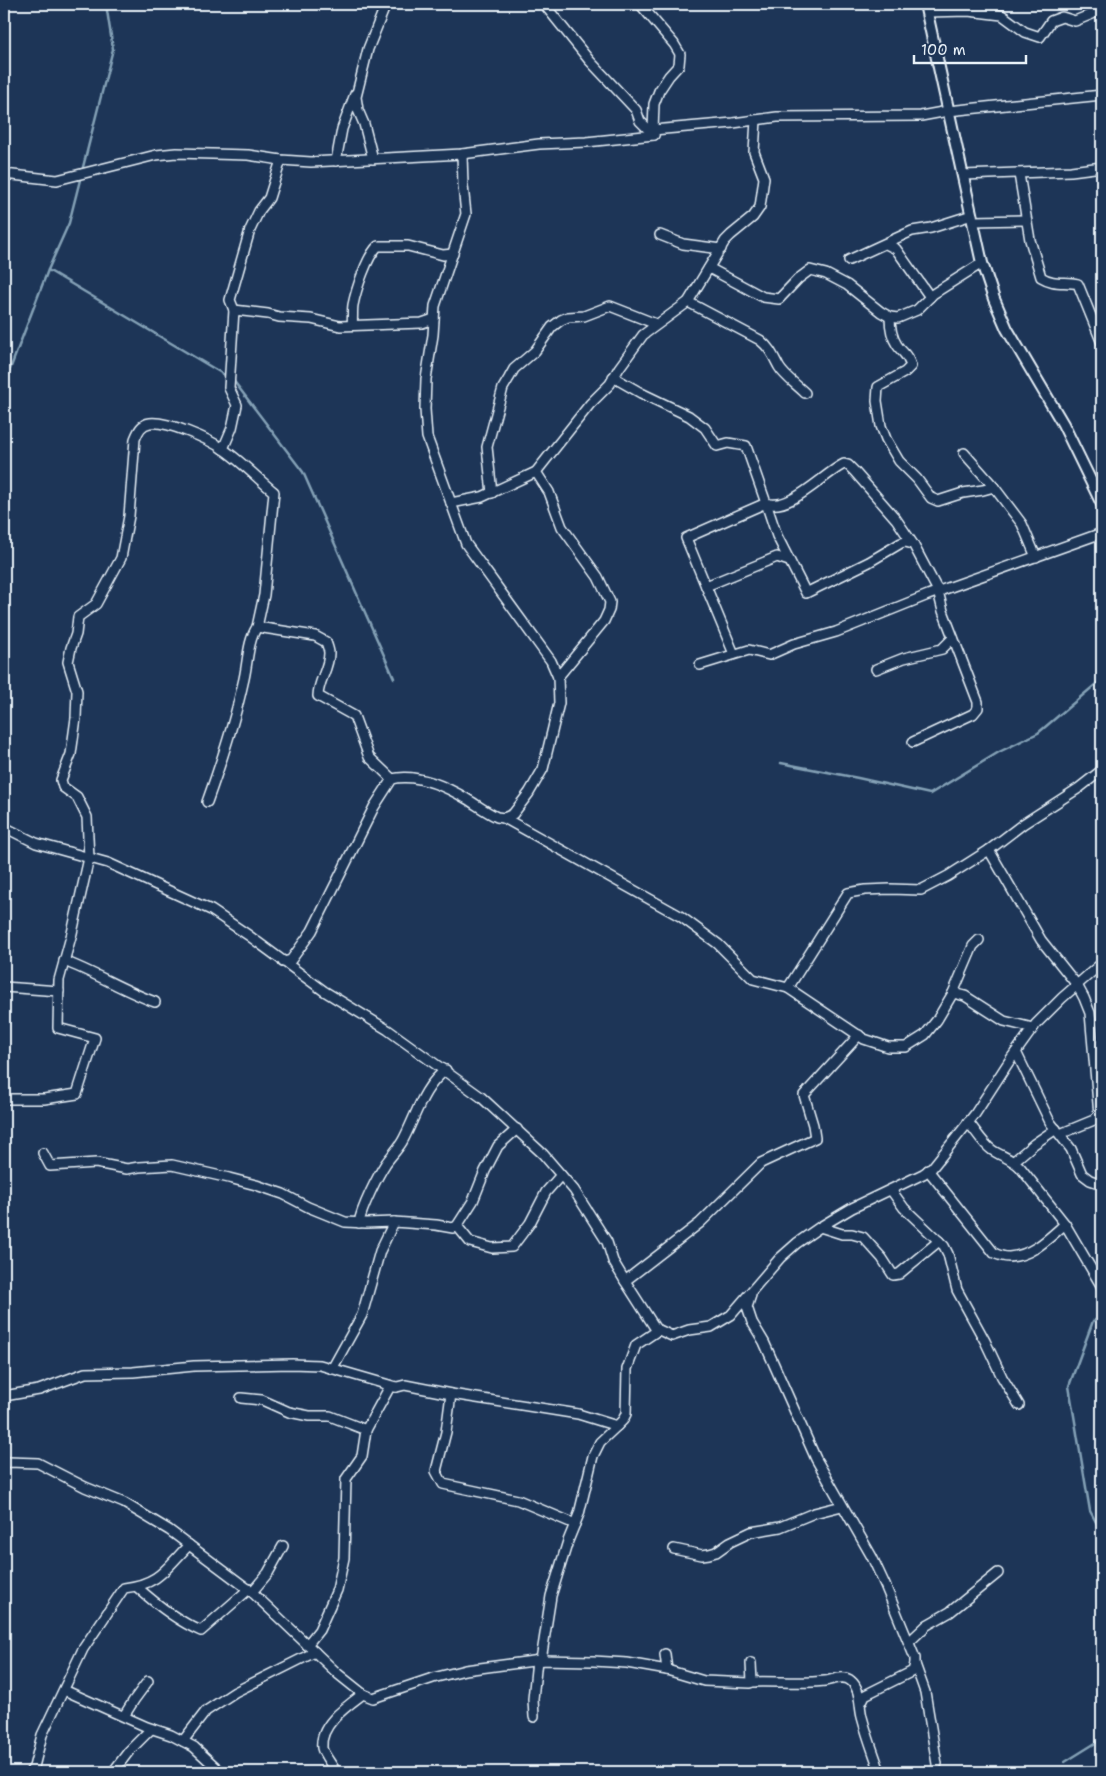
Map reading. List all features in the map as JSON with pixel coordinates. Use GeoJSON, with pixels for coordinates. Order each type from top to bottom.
{"type":"FeatureCollection","features":[{"type":"Feature","properties":{"kind":"street"},"geometry":{"type":"LineString","coordinates":[[336,161],[342,129],[357,90],[368,48],[386,4]]}},
{"type":"Feature","properties":{"kind":"street"},"geometry":{"type":"LineString","coordinates":[[544,4],[589,60],[636,110],[640,121],[654,133]]}},
{"type":"Feature","properties":{"kind":"street"},"geometry":{"type":"LineString","coordinates":[[640,4],[674,44],[680,54],[679,65],[669,76],[654,104],[654,133]]}},
{"type":"Feature","properties":{"kind":"street"},"geometry":{"type":"LineString","coordinates":[[1102,10],[1074,21],[1062,17],[1051,21],[1040,37],[1025,32],[1002,15],[926,8],[982,263],[994,299],[1007,329],[1063,424],[1102,504]]}},
{"type":"Feature","properties":{"kind":"street"},"geometry":{"type":"LineString","coordinates":[[357,90],[358,110],[364,124],[373,159]]}},
{"type":"Feature","properties":{"kind":"street"},"geometry":{"type":"LineString","coordinates":[[4,174],[57,180],[176,153],[248,155],[311,162],[462,154],[539,144],[586,142],[777,117],[921,116],[948,111],[1102,95]]}},
{"type":"Feature","properties":{"kind":"street"},"geometry":{"type":"LineString","coordinates":[[451,502],[468,500],[492,493],[536,472],[590,404],[610,384],[636,344],[656,324],[688,302],[731,235],[753,217],[760,208],[764,178],[754,152],[756,120]]}},
{"type":"Feature","properties":{"kind":"street"},"geometry":{"type":"LineString","coordinates":[[462,154],[462,180],[466,214],[435,306],[434,335],[426,379],[425,409],[427,436],[466,544],[551,661],[558,677],[559,703],[543,769],[529,793],[513,814],[504,818]]}},
{"type":"Feature","properties":{"kind":"street"},"geometry":{"type":"LineString","coordinates":[[223,448],[232,428],[237,405],[229,388],[234,310],[230,300],[250,230],[268,198],[281,160]]}},
{"type":"Feature","properties":{"kind":"street"},"geometry":{"type":"LineString","coordinates":[[963,175],[1019,174],[1102,168]]}},
{"type":"Feature","properties":{"kind":"street"},"geometry":{"type":"LineString","coordinates":[[1019,174],[1030,240],[1041,277],[1050,283],[1071,282],[1078,284],[1102,343]]}},
{"type":"Feature","properties":{"kind":"street"},"geometry":{"type":"LineString","coordinates":[[848,260],[912,231],[973,218],[1026,220]]}},
{"type":"Feature","properties":{"kind":"street"},"geometry":{"type":"LineString","coordinates":[[660,235],[683,244],[721,249]]}},
{"type":"Feature","properties":{"kind":"street"},"geometry":{"type":"LineString","coordinates":[[886,244],[896,249],[930,297]]}},
{"type":"Feature","properties":{"kind":"street"},"geometry":{"type":"LineString","coordinates":[[352,325],[353,305],[357,292],[369,259],[378,246],[408,246],[444,255],[453,254]]}},
{"type":"Feature","properties":{"kind":"street"},"geometry":{"type":"LineString","coordinates":[[709,268],[763,297],[779,299],[798,279],[810,270],[818,271],[859,293],[890,317],[898,318],[917,310],[930,297],[982,263]]}},
{"type":"Feature","properties":{"kind":"street"},"geometry":{"type":"LineString","coordinates":[[688,302],[767,345],[779,368],[805,393]]}},
{"type":"Feature","properties":{"kind":"street"},"geometry":{"type":"LineString","coordinates":[[492,493],[487,447],[503,388],[514,369],[535,351],[552,327],[568,317],[584,316],[610,306],[656,324]]}},
{"type":"Feature","properties":{"kind":"street"},"geometry":{"type":"LineString","coordinates":[[234,310],[279,317],[311,319],[340,326],[422,323],[434,319]]}},
{"type":"Feature","properties":{"kind":"street"},"geometry":{"type":"LineString","coordinates":[[890,317],[890,330],[898,346],[909,359],[911,366],[905,372],[878,387],[877,401],[881,426],[899,461],[917,478],[931,498],[938,501],[962,493],[994,487]]}},
{"type":"Feature","properties":{"kind":"street"},"geometry":{"type":"LineString","coordinates":[[613,377],[640,394],[689,416],[705,428],[717,446],[728,443],[746,446],[777,536],[806,594],[905,542],[914,544]]}},
{"type":"Feature","properties":{"kind":"street"},"geometry":{"type":"LineString","coordinates":[[4,1099],[44,1099],[77,1094],[95,1038],[58,1028],[59,980],[89,858],[87,817],[77,797],[63,787],[61,780],[71,754],[76,718],[77,691],[68,662],[76,634],[78,617],[96,604],[121,558],[129,516],[135,439],[140,428],[150,423],[172,426],[198,434],[223,448],[274,492],[264,595],[257,627],[251,636],[244,683],[223,758],[206,802]]}},
{"type":"Feature","properties":{"kind":"street"},"geometry":{"type":"LineString","coordinates":[[964,453],[994,487],[1022,524],[1036,557]]}},
{"type":"Feature","properties":{"kind":"street"},"geometry":{"type":"LineString","coordinates":[[734,654],[686,538],[766,503],[772,505],[780,504],[806,490],[840,466],[848,465],[896,519],[914,544],[938,591],[943,611],[978,702],[978,708],[973,714],[913,742]]}},
{"type":"Feature","properties":{"kind":"street"},"geometry":{"type":"LineString","coordinates":[[536,472],[549,492],[562,527],[598,577],[610,602],[604,621],[558,677]]}},
{"type":"Feature","properties":{"kind":"street"},"geometry":{"type":"LineString","coordinates":[[700,665],[749,650],[769,655],[794,644],[836,632],[938,591],[1102,533]]}},
{"type":"Feature","properties":{"kind":"street"},"geometry":{"type":"LineString","coordinates":[[706,586],[777,557],[789,561]]}},
{"type":"Feature","properties":{"kind":"street"},"geometry":{"type":"LineString","coordinates":[[257,627],[315,636],[326,642],[329,653],[325,671],[318,686],[318,696],[354,716],[369,757],[392,779]]}},
{"type":"Feature","properties":{"kind":"street"},"geometry":{"type":"LineString","coordinates":[[876,669],[904,658],[942,649],[953,638]]}},
{"type":"Feature","properties":{"kind":"street"},"geometry":{"type":"LineString","coordinates":[[788,988],[848,893],[890,889],[920,890],[948,876],[989,850],[1023,824],[1079,788],[1102,770]]}},
{"type":"Feature","properties":{"kind":"street"},"geometry":{"type":"LineString","coordinates":[[287,961],[312,931],[374,806],[392,779],[399,778],[418,779],[436,784],[466,798],[490,814],[504,818],[680,916],[718,944],[753,979],[788,988],[864,1039],[888,1046],[906,1047],[925,1036],[953,993],[973,946],[979,940]]}},
{"type":"Feature","properties":{"kind":"street"},"geometry":{"type":"LineString","coordinates":[[4,827],[36,843],[108,863],[210,910],[287,961],[295,971],[324,991],[388,1030],[446,1070],[481,1097],[543,1154],[574,1190],[607,1242],[613,1261],[657,1331]]}},
{"type":"Feature","properties":{"kind":"street"},"geometry":{"type":"LineString","coordinates":[[989,850],[1041,940],[1077,985],[1090,1013],[1101,1113],[1094,1120],[1058,1132],[1034,1144],[1014,1161]]}},
{"type":"Feature","properties":{"kind":"street"},"geometry":{"type":"LineString","coordinates":[[64,962],[90,971],[114,985],[155,1002]]}},
{"type":"Feature","properties":{"kind":"street"},"geometry":{"type":"LineString","coordinates":[[534,1717],[533,1699],[551,1596],[568,1541],[579,1514],[593,1456],[600,1442],[623,1420],[626,1414],[627,1369],[636,1345],[659,1330],[672,1336],[689,1330],[711,1327],[731,1316],[780,1258],[820,1227],[852,1208],[928,1170],[941,1159],[1033,1028],[1044,1015],[1102,963]]}},
{"type":"Feature","properties":{"kind":"street"},"geometry":{"type":"LineString","coordinates":[[4,987],[59,992]]}},
{"type":"Feature","properties":{"kind":"street"},"geometry":{"type":"LineString","coordinates":[[953,993],[965,996],[1004,1021],[1033,1028]]}},
{"type":"Feature","properties":{"kind":"street"},"geometry":{"type":"LineString","coordinates":[[625,1281],[700,1223],[761,1164],[814,1138],[804,1096],[859,1035]]}},
{"type":"Feature","properties":{"kind":"street"},"geometry":{"type":"LineString","coordinates":[[1016,1052],[1050,1122],[1071,1149],[1082,1174],[1090,1180],[1102,1184]]}},
{"type":"Feature","properties":{"kind":"street"},"geometry":{"type":"LineString","coordinates":[[359,1223],[361,1213],[386,1162],[400,1145],[411,1120],[434,1078],[446,1070]]}},
{"type":"Feature","properties":{"kind":"street"},"geometry":{"type":"LineString","coordinates":[[968,1122],[985,1144],[1001,1156],[1014,1161],[1065,1224],[1084,1253],[1102,1287]]}},
{"type":"Feature","properties":{"kind":"street"},"geometry":{"type":"LineString","coordinates":[[43,1153],[50,1166],[96,1163],[127,1170],[139,1167],[172,1166],[229,1178],[283,1194],[308,1207],[345,1222],[394,1222],[453,1228],[457,1226],[473,1202],[484,1171],[498,1146],[516,1129]]}},
{"type":"Feature","properties":{"kind":"street"},"geometry":{"type":"LineString","coordinates":[[928,1170],[994,1253],[1008,1258],[1026,1253],[1037,1248],[1065,1224]]}},
{"type":"Feature","properties":{"kind":"street"},"geometry":{"type":"LineString","coordinates":[[457,1226],[470,1242],[492,1248],[512,1247],[530,1223],[546,1192],[561,1175]]}},
{"type":"Feature","properties":{"kind":"street"},"geometry":{"type":"LineString","coordinates":[[891,1190],[904,1208],[939,1241],[948,1254],[957,1290],[1002,1377],[1019,1405]]}},
{"type":"Feature","properties":{"kind":"street"},"geometry":{"type":"LineString","coordinates":[[332,1369],[362,1315],[380,1251],[394,1222]]}},
{"type":"Feature","properties":{"kind":"street"},"geometry":{"type":"LineString","coordinates":[[820,1227],[842,1234],[863,1237],[882,1258],[893,1275],[899,1274],[939,1241]]}},
{"type":"Feature","properties":{"kind":"street"},"geometry":{"type":"LineString","coordinates":[[752,1290],[748,1307],[752,1322],[764,1342],[816,1459],[872,1557],[909,1642],[926,1692],[937,1764]]}},
{"type":"Feature","properties":{"kind":"street"},"geometry":{"type":"LineString","coordinates":[[4,1396],[39,1390],[85,1373],[133,1372],[194,1366],[320,1365],[397,1387]]}},
{"type":"Feature","properties":{"kind":"street"},"geometry":{"type":"LineString","coordinates":[[307,1645],[319,1630],[337,1590],[344,1558],[346,1479],[362,1456],[366,1430],[388,1390],[392,1387],[406,1384],[451,1394],[578,1414],[617,1426]]}},
{"type":"Feature","properties":{"kind":"street"},"geometry":{"type":"LineString","coordinates":[[451,1394],[446,1432],[436,1472],[443,1484],[518,1500],[575,1524]]}},
{"type":"Feature","properties":{"kind":"street"},"geometry":{"type":"LineString","coordinates":[[241,1398],[262,1400],[289,1412],[309,1416],[330,1416],[366,1430]]}},
{"type":"Feature","properties":{"kind":"street"},"geometry":{"type":"LineString","coordinates":[[4,1464],[8,1462],[38,1463],[85,1487],[124,1503],[169,1530],[250,1590],[338,1674],[363,1694],[373,1698],[433,1678],[465,1670],[539,1660],[618,1662],[667,1670],[704,1681],[797,1683],[826,1681],[844,1677],[855,1685],[861,1715],[880,1772]]}},
{"type":"Feature","properties":{"kind":"street"},"geometry":{"type":"LineString","coordinates":[[674,1549],[702,1555],[710,1554],[751,1532],[780,1527],[842,1506]]}},
{"type":"Feature","properties":{"kind":"street"},"geometry":{"type":"LineString","coordinates":[[30,1772],[34,1767],[42,1735],[83,1649],[108,1610],[124,1588],[156,1580],[189,1545]]}},
{"type":"Feature","properties":{"kind":"street"},"geometry":{"type":"LineString","coordinates":[[137,1586],[153,1601],[185,1624],[201,1631],[268,1573],[284,1546]]}},
{"type":"Feature","properties":{"kind":"street"},"geometry":{"type":"LineString","coordinates":[[909,1642],[927,1625],[950,1612],[998,1574]]}},
{"type":"Feature","properties":{"kind":"street"},"geometry":{"type":"LineString","coordinates":[[183,1741],[206,1711],[213,1706],[235,1692],[315,1652]]}},
{"type":"Feature","properties":{"kind":"street"},"geometry":{"type":"LineString","coordinates":[[666,1654],[667,1670]]}},
{"type":"Feature","properties":{"kind":"street"},"geometry":{"type":"LineString","coordinates":[[751,1663],[752,1682]]}},
{"type":"Feature","properties":{"kind":"street"},"geometry":{"type":"LineString","coordinates":[[860,1703],[865,1695],[913,1671],[915,1664]]}},
{"type":"Feature","properties":{"kind":"street"},"geometry":{"type":"LineString","coordinates":[[124,1716],[148,1681]]}},
{"type":"Feature","properties":{"kind":"street"},"geometry":{"type":"LineString","coordinates":[[64,1690],[151,1729],[183,1741],[194,1747],[221,1772]]}},
{"type":"Feature","properties":{"kind":"street"},"geometry":{"type":"LineString","coordinates":[[336,1772],[322,1749],[325,1729],[345,1707],[363,1694]]}},
{"type":"Feature","properties":{"kind":"street"},"geometry":{"type":"LineString","coordinates":[[113,1772],[129,1751],[151,1729]]}},
{"type":"Feature","properties":{"kind":"waterway"},"geometry":{"type":"LineString","coordinates":[[82,171],[113,49],[106,4]]}},
{"type":"Feature","properties":{"kind":"waterway"},"geometry":{"type":"LineString","coordinates":[[4,385],[48,270],[69,223],[81,176]]}},
{"type":"Feature","properties":{"kind":"waterway"},"geometry":{"type":"LineString","coordinates":[[48,270],[228,377]]}},
{"type":"Feature","properties":{"kind":"waterway"},"geometry":{"type":"LineString","coordinates":[[233,380],[303,472],[394,678]]}},
{"type":"Feature","properties":{"kind":"waterway"},"geometry":{"type":"LineString","coordinates":[[781,763],[930,794],[999,752],[1038,733],[1102,679]]}},
{"type":"Feature","properties":{"kind":"waterway"},"geometry":{"type":"LineString","coordinates":[[1102,1317],[1093,1321],[1069,1386],[1090,1511],[1102,1533]]}},
{"type":"Feature","properties":{"kind":"waterway"},"geometry":{"type":"LineString","coordinates":[[1065,1762],[1102,1739]]}}]}
